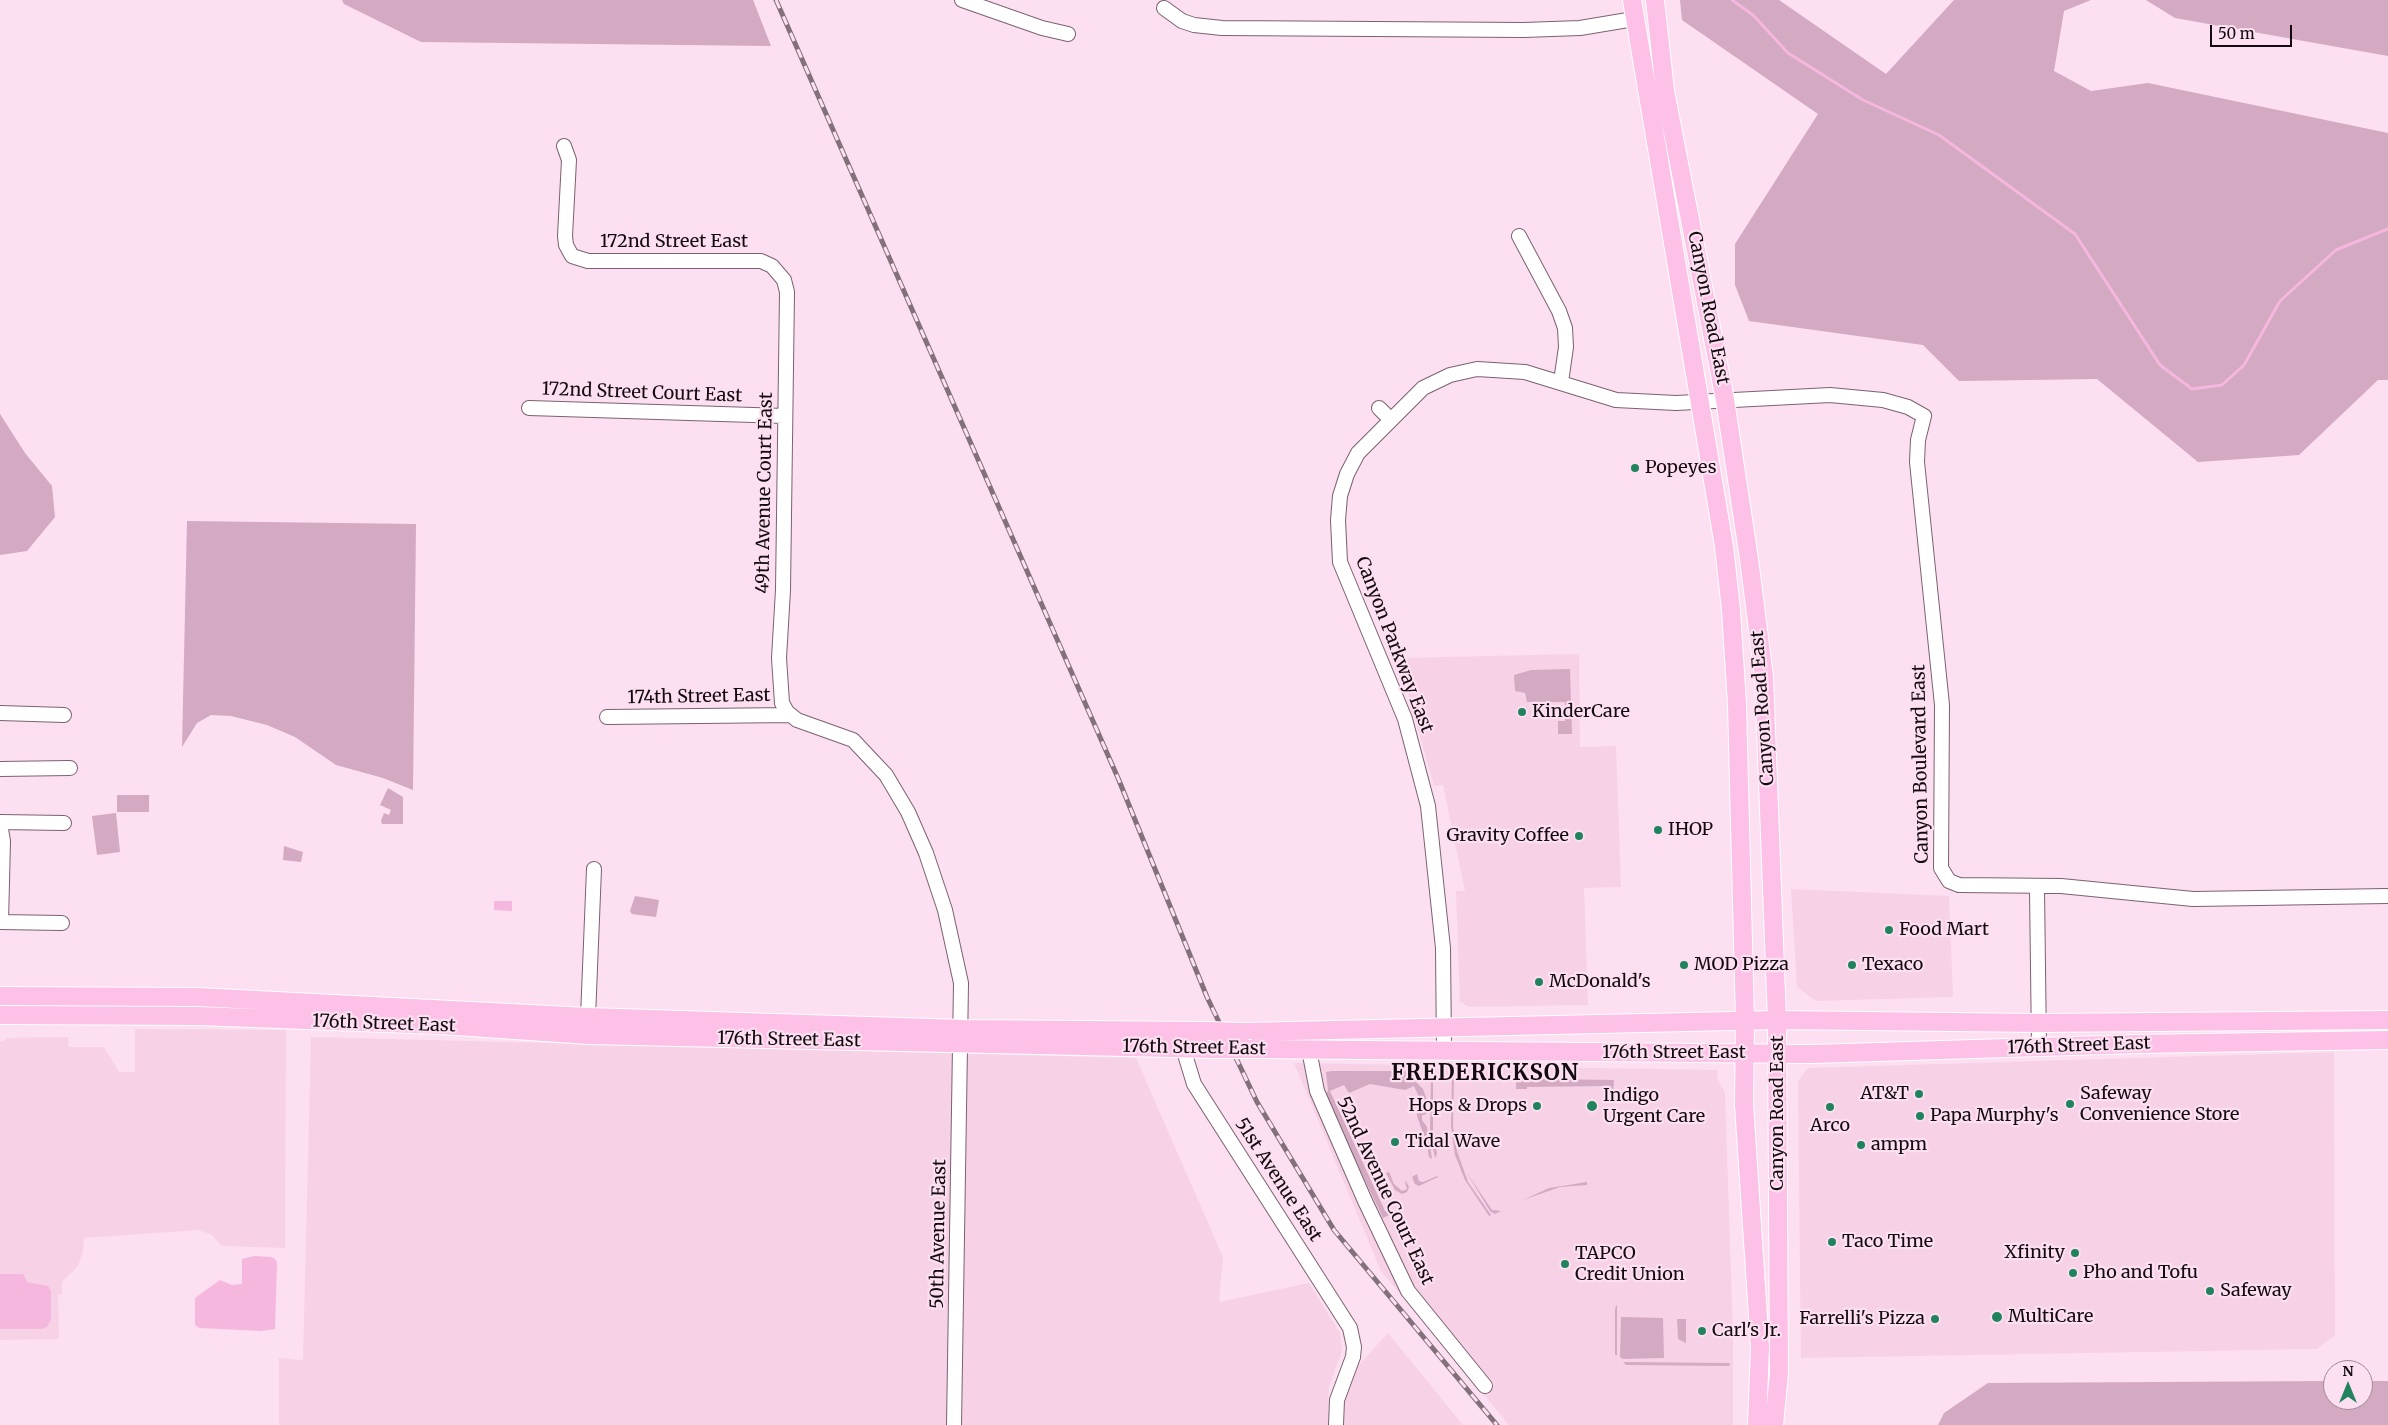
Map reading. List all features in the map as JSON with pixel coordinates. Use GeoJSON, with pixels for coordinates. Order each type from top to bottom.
{"type":"FeatureCollection","features":[{"type":"Feature","properties":{"kind":"main road","name":"Canyon Road East"},"geometry":{"type":"LineString","coordinates":[[1632,0],[1724,546],[1731,610],[1737,704],[1745,1021],[1744,1105],[1760,1347],[1757,1425]]}},
{"type":"Feature","properties":{"kind":"main road","name":"Canyon Road East"},"geometry":{"type":"LineString","coordinates":[[1655,0],[1665,91],[1725,400],[1749,559],[1764,677],[1778,1053],[1780,1373],[1774,1425]]}},
{"type":"Feature","properties":{"kind":"main road"},"geometry":{"type":"LineString","coordinates":[[1634,19],[1640,20],[1647,28],[1665,91]]}},
{"type":"Feature","properties":{"kind":"main road","name":"176th Street East"},"geometry":{"type":"LineString","coordinates":[[0,996],[198,997],[1215,1049],[1444,1049],[1778,1053],[2388,1040]]}},
{"type":"Feature","properties":{"kind":"main road","name":"176th Street East"},"geometry":{"type":"LineString","coordinates":[[0,1015],[198,1016],[441,1025],[589,1035],[961,1036],[1208,1031],[1244,1032],[1777,1020],[2039,1023],[2388,1020]]}},
{"type":"Feature","properties":{"kind":"main road"},"geometry":{"type":"LineString","coordinates":[[441,1025],[447,1018],[542,1021],[566,1016]]}},
{"type":"Feature","properties":{"kind":"street"},"geometry":{"type":"LineString","coordinates":[[962,0],[1042,28],[1068,34]]}},
{"type":"Feature","properties":{"kind":"street"},"geometry":{"type":"LineString","coordinates":[[1164,8],[1182,21],[1194,25],[1222,28],[1524,30],[1580,28],[1634,19]]}},
{"type":"Feature","properties":{"kind":"street","name":"172nd Street East"},"geometry":{"type":"LineString","coordinates":[[564,146],[569,160],[565,236],[569,254],[578,259],[588,261],[749,260],[766,262],[778,271]]}},
{"type":"Feature","properties":{"kind":"street"},"geometry":{"type":"LineString","coordinates":[[1519,236],[1559,311],[1565,328],[1566,347],[1561,382]]}},
{"type":"Feature","properties":{"kind":"street","name":"49th Avenue Court East"},"geometry":{"type":"LineString","coordinates":[[778,271],[784,280],[787,292],[783,590],[779,658],[782,703],[791,715]]}},
{"type":"Feature","properties":{"kind":"street","name":"Canyon Parkway East"},"geometry":{"type":"LineString","coordinates":[[1444,1049],[1443,948],[1434,848],[1426,798],[1405,719],[1340,562],[1337,538],[1340,496],[1347,474],[1358,453],[1423,388],[1450,375],[1477,369],[1525,372],[1616,400],[1676,403],[1699,402]]}},
{"type":"Feature","properties":{"kind":"street","name":"Canyon Boulevard East"},"geometry":{"type":"LineString","coordinates":[[1725,400],[1830,395],[1883,400],[1908,407],[1924,416],[1918,440],[1917,462],[1942,705],[1941,868],[1949,881],[1959,885],[2037,888],[2061,886],[2193,899],[2388,896]]}},
{"type":"Feature","properties":{"kind":"street"},"geometry":{"type":"LineString","coordinates":[[1699,402],[1725,400]]}},
{"type":"Feature","properties":{"kind":"street","name":"172nd Street Court East"},"geometry":{"type":"LineString","coordinates":[[529,408],[785,416]]}},
{"type":"Feature","properties":{"kind":"street"},"geometry":{"type":"LineString","coordinates":[[1379,408],[1390,419]]}},
{"type":"Feature","properties":{"kind":"street"},"geometry":{"type":"LineString","coordinates":[[0,714],[64,715]]}},
{"type":"Feature","properties":{"kind":"street","name":"174th Street East"},"geometry":{"type":"LineString","coordinates":[[607,717],[791,715]]}},
{"type":"Feature","properties":{"kind":"street","name":"50th Avenue East"},"geometry":{"type":"LineString","coordinates":[[791,715],[798,720],[839,734],[859,746],[886,775],[908,812],[926,853],[945,910],[961,983],[954,1425]]}},
{"type":"Feature","properties":{"kind":"street"},"geometry":{"type":"LineString","coordinates":[[0,768],[70,768]]}},
{"type":"Feature","properties":{"kind":"street"},"geometry":{"type":"LineString","coordinates":[[62,923],[0,922],[3,841],[0,823],[64,823]]}},
{"type":"Feature","properties":{"kind":"street"},"geometry":{"type":"LineString","coordinates":[[588,1017],[594,869]]}},
{"type":"Feature","properties":{"kind":"street"},"geometry":{"type":"LineString","coordinates":[[2037,888],[2039,1047]]}},
{"type":"Feature","properties":{"kind":"street","name":"51st Avenue East"},"geometry":{"type":"LineString","coordinates":[[1183,1048],[1194,1084],[1350,1328],[1354,1347],[1353,1357],[1336,1400],[1336,1425]]}},
{"type":"Feature","properties":{"kind":"street","name":"52nd Avenue Court East"},"geometry":{"type":"LineString","coordinates":[[1310,1050],[1317,1092],[1408,1292],[1484,1386]]}},
{"type":"Feature","properties":{"kind":"shaded area"},"geometry":{"type":"Polygon","coordinates":[[[342,0],[753,0],[771,46],[421,42],[344,4],[342,0]]]}},
{"type":"Feature","properties":{"kind":"shaded area"},"geometry":{"type":"Polygon","coordinates":[[[1680,0],[1779,0],[1886,74],[1954,0],[2091,0],[2064,11],[2054,71],[2091,91],[2148,83],[2388,133],[2388,380],[2378,380],[2299,455],[2198,462],[2097,379],[1959,381],[1923,345],[1749,321],[1735,285],[1735,244],[1818,114],[1682,20],[1680,0]]]}},
{"type":"Feature","properties":{"kind":"shaded area"},"geometry":{"type":"Polygon","coordinates":[[[2146,0],[2388,0],[2388,56],[2175,18],[2146,0]]]}},
{"type":"Feature","properties":{"kind":"shaded area"},"geometry":{"type":"Polygon","coordinates":[[[0,414],[25,453],[52,486],[55,517],[27,551],[0,555],[0,414]]]}},
{"type":"Feature","properties":{"kind":"shaded area"},"geometry":{"type":"Polygon","coordinates":[[[187,521],[416,524],[413,790],[383,778],[336,765],[295,737],[267,725],[231,716],[211,715],[197,723],[182,747],[187,521]]]}},
{"type":"Feature","properties":{"kind":"shaded area"},"geometry":{"type":"Polygon","coordinates":[[[1579,654],[1580,747],[1616,746],[1621,887],[1584,888],[1588,1005],[1469,1007],[1460,1002],[1456,891],[1465,891],[1443,785],[1434,786],[1398,658],[1579,654]]]}},
{"type":"Feature","properties":{"kind":"shaded area"},"geometry":{"type":"Polygon","coordinates":[[[1570,669],[1572,734],[1558,734],[1558,721],[1565,721],[1565,702],[1527,702],[1525,693],[1515,691],[1514,675],[1531,670],[1570,669]]]}},
{"type":"Feature","properties":{"kind":"shaded area"},"geometry":{"type":"Polygon","coordinates":[[[388,788],[403,797],[403,824],[382,824],[381,821],[384,813],[389,815],[391,810],[380,805],[388,788]]]}},
{"type":"Feature","properties":{"kind":"shaded area"},"geometry":{"type":"Polygon","coordinates":[[[117,795],[149,795],[149,812],[117,812],[117,795]]]}},
{"type":"Feature","properties":{"kind":"shaded area"},"geometry":{"type":"Polygon","coordinates":[[[116,813],[120,852],[97,855],[92,816],[116,813]]]}},
{"type":"Feature","properties":{"kind":"shaded area"},"geometry":{"type":"Polygon","coordinates":[[[284,846],[303,852],[301,862],[283,860],[284,846]]]}},
{"type":"Feature","properties":{"kind":"shaded area"},"geometry":{"type":"Polygon","coordinates":[[[1791,889],[1949,896],[1953,997],[1816,1001],[1797,987],[1791,889]]]}},
{"type":"Feature","properties":{"kind":"shaded area"},"geometry":{"type":"Polygon","coordinates":[[[635,896],[659,900],[656,917],[632,914],[630,911],[635,896]]]}},
{"type":"Feature","properties":{"kind":"shaded area"},"geometry":{"type":"Polygon","coordinates":[[[494,901],[512,901],[512,911],[494,910],[494,901]]]}},
{"type":"Feature","properties":{"kind":"shaded area"},"geometry":{"type":"Polygon","coordinates":[[[135,1029],[286,1030],[285,1248],[222,1246],[212,1235],[199,1230],[84,1238],[83,1252],[78,1266],[62,1282],[62,1294],[58,1295],[59,1339],[0,1340],[0,1041],[4,1041],[7,1038],[68,1037],[69,1047],[104,1047],[119,1072],[135,1072],[135,1029]]]}},
{"type":"Feature","properties":{"kind":"shaded area"},"geometry":{"type":"Polygon","coordinates":[[[311,1037],[1136,1058],[1223,1257],[1219,1302],[1309,1283],[1340,1333],[1342,1351],[1329,1387],[1328,1425],[279,1425],[279,1358],[303,1360],[311,1037]]]}},
{"type":"Feature","properties":{"kind":"shaded area"},"geometry":{"type":"Polygon","coordinates":[[[2334,1052],[2335,1335],[2317,1349],[1801,1358],[1798,1081],[1808,1068],[2334,1052]]]}},
{"type":"Feature","properties":{"kind":"shaded area"},"geometry":{"type":"Polygon","coordinates":[[[1294,1063],[1717,1070],[1718,1080],[1725,1093],[1733,1334],[1733,1425],[1509,1425],[1381,1271],[1294,1063]]]}},
{"type":"Feature","properties":{"kind":"shaded area"},"geometry":{"type":"Polygon","coordinates":[[[1405,1071],[1423,1089],[1427,1100],[1427,1114],[1422,1115],[1422,1120],[1427,1127],[1432,1159],[1429,1157],[1427,1144],[1417,1116],[1417,1109],[1422,1104],[1414,1086],[1405,1090],[1370,1084],[1349,1093],[1344,1085],[1330,1091],[1385,1211],[1389,1209],[1394,1213],[1383,1218],[1324,1095],[1328,1091],[1326,1072],[1405,1071]]]}},
{"type":"Feature","properties":{"kind":"shaded area"},"geometry":{"type":"Polygon","coordinates":[[[1431,1074],[1433,1075],[1433,1132],[1437,1154],[1435,1158],[1430,1133],[1431,1074]]]}},
{"type":"Feature","properties":{"kind":"shaded area"},"geometry":{"type":"Polygon","coordinates":[[[1452,1075],[1454,1075],[1453,1126],[1457,1151],[1468,1182],[1491,1215],[1489,1216],[1465,1180],[1455,1155],[1451,1126],[1452,1075]]]}},
{"type":"Feature","properties":{"kind":"shaded area"},"geometry":{"type":"Polygon","coordinates":[[[1544,1079],[1614,1080],[1613,1093],[1610,1093],[1609,1086],[1527,1087],[1527,1089],[1516,1089],[1516,1081],[1544,1079]]]}},
{"type":"Feature","properties":{"kind":"shaded area"},"geometry":{"type":"Polygon","coordinates":[[[1389,1172],[1394,1184],[1402,1191],[1407,1189],[1406,1181],[1409,1187],[1407,1192],[1402,1194],[1395,1190],[1386,1173],[1389,1172]]]}},
{"type":"Feature","properties":{"kind":"shaded area"},"geometry":{"type":"Polygon","coordinates":[[[1467,1173],[1492,1210],[1501,1211],[1495,1214],[1490,1211],[1467,1173]]]}},
{"type":"Feature","properties":{"kind":"shaded area"},"geometry":{"type":"Polygon","coordinates":[[[1417,1174],[1419,1181],[1423,1182],[1438,1177],[1419,1186],[1415,1184],[1412,1177],[1417,1174]]]}},
{"type":"Feature","properties":{"kind":"shaded area"},"geometry":{"type":"Polygon","coordinates":[[[1587,1182],[1587,1185],[1560,1187],[1523,1200],[1549,1188],[1587,1182]]]}},
{"type":"Feature","properties":{"kind":"shaded area"},"geometry":{"type":"Polygon","coordinates":[[[254,1256],[271,1257],[277,1263],[275,1329],[261,1331],[200,1328],[195,1325],[195,1298],[220,1280],[232,1285],[242,1284],[242,1259],[254,1256]]]}},
{"type":"Feature","properties":{"kind":"shaded area"},"geometry":{"type":"Polygon","coordinates":[[[0,1274],[23,1274],[27,1282],[48,1286],[51,1291],[51,1320],[47,1327],[41,1329],[0,1329],[0,1274]]]}},
{"type":"Feature","properties":{"kind":"shaded area"},"geometry":{"type":"Polygon","coordinates":[[[1617,1304],[1617,1355],[1615,1355],[1615,1309],[1617,1304]]]}},
{"type":"Feature","properties":{"kind":"shaded area"},"geometry":{"type":"Polygon","coordinates":[[[1621,1317],[1663,1318],[1664,1358],[1623,1359],[1620,1357],[1621,1317]]]}},
{"type":"Feature","properties":{"kind":"shaded area"},"geometry":{"type":"Polygon","coordinates":[[[1677,1319],[1686,1319],[1686,1343],[1678,1339],[1677,1319]]]}},
{"type":"Feature","properties":{"kind":"shaded area"},"geometry":{"type":"Polygon","coordinates":[[[1388,1333],[1463,1425],[1344,1425],[1344,1393],[1349,1376],[1388,1333]]]}},
{"type":"Feature","properties":{"kind":"shaded area"},"geometry":{"type":"Polygon","coordinates":[[[1623,1362],[1730,1363],[1729,1366],[1626,1365],[1623,1362]]]}},
{"type":"Feature","properties":{"kind":"shaded area"},"geometry":{"type":"Polygon","coordinates":[[[2323,1381],[2323,1410],[2373,1410],[2373,1381],[2388,1381],[2388,1425],[1938,1425],[1944,1413],[1988,1383],[2323,1381]]]}},
{"type":"Feature","properties":{"kind":"waterway"},"geometry":{"type":"LineString","coordinates":[[1732,0],[1753,15],[1788,53],[1863,100],[1939,135],[2075,234],[2160,365],[2192,389],[2222,385],[2244,365],[2280,301],[2336,250],[2388,229]]}},
{"type":"Feature","properties":{"kind":"railway"},"geometry":{"type":"LineString","coordinates":[[776,0],[1118,778],[1207,997],[1257,1102],[1334,1230],[1497,1425]]}},
{"type":"Feature","properties":{"kind":"place","name":"Popeyes"},"geometry":{"type":"Point","coordinates":[1635,468]}},
{"type":"Feature","properties":{"kind":"place","name":"KinderCare"},"geometry":{"type":"Point","coordinates":[1522,712]}},
{"type":"Feature","properties":{"kind":"place","name":"IHOP"},"geometry":{"type":"Point","coordinates":[1658,830]}},
{"type":"Feature","properties":{"kind":"place","name":"Gravity Coffee"},"geometry":{"type":"Point","coordinates":[1579,836]}},
{"type":"Feature","properties":{"kind":"place","name":"Food Mart"},"geometry":{"type":"Point","coordinates":[1889,930]}},
{"type":"Feature","properties":{"kind":"place","name":"MOD Pizza"},"geometry":{"type":"Point","coordinates":[1684,965]}},
{"type":"Feature","properties":{"kind":"place","name":"Texaco"},"geometry":{"type":"Point","coordinates":[1852,965]}},
{"type":"Feature","properties":{"kind":"place","name":"McDonald's"},"geometry":{"type":"Point","coordinates":[1539,982]}},
{"type":"Feature","properties":{"kind":"place","name":"AT&T"},"geometry":{"type":"Point","coordinates":[1919,1094]}},
{"type":"Feature","properties":{"kind":"place","name":"Safeway Convenience Store"},"geometry":{"type":"Point","coordinates":[2070,1104]}},
{"type":"Feature","properties":{"kind":"place","name":"Hops & Drops"},"geometry":{"type":"Point","coordinates":[1537,1106]}},
{"type":"Feature","properties":{"kind":"place","name":"Indigo Urgent Care"},"geometry":{"type":"Point","coordinates":[1592,1106]}},
{"type":"Feature","properties":{"kind":"place","name":"Arco"},"geometry":{"type":"Point","coordinates":[1830,1107]}},
{"type":"Feature","properties":{"kind":"place","name":"Papa Murphy's"},"geometry":{"type":"Point","coordinates":[1920,1116]}},
{"type":"Feature","properties":{"kind":"place","name":"Tidal Wave"},"geometry":{"type":"Point","coordinates":[1395,1142]}},
{"type":"Feature","properties":{"kind":"place","name":"ampm"},"geometry":{"type":"Point","coordinates":[1861,1145]}},
{"type":"Feature","properties":{"kind":"place","name":"Taco Time"},"geometry":{"type":"Point","coordinates":[1832,1242]}},
{"type":"Feature","properties":{"kind":"place","name":"Xfinity"},"geometry":{"type":"Point","coordinates":[2075,1253]}},
{"type":"Feature","properties":{"kind":"place","name":"TAPCO Credit Union"},"geometry":{"type":"Point","coordinates":[1565,1264]}},
{"type":"Feature","properties":{"kind":"place","name":"Pho and Tofu"},"geometry":{"type":"Point","coordinates":[2073,1273]}},
{"type":"Feature","properties":{"kind":"place","name":"Safeway"},"geometry":{"type":"Point","coordinates":[2210,1291]}},
{"type":"Feature","properties":{"kind":"place","name":"MultiCare"},"geometry":{"type":"Point","coordinates":[1997,1317]}},
{"type":"Feature","properties":{"kind":"place","name":"Farrelli's Pizza"},"geometry":{"type":"Point","coordinates":[1935,1319]}},
{"type":"Feature","properties":{"kind":"place","name":"Carl's Jr."},"geometry":{"type":"Point","coordinates":[1702,1331]}},
{"type":"Feature","properties":{"kind":"district","name":"FREDERICKSON"},"geometry":{"type":"Point","coordinates":[1485,1074]}}]}
